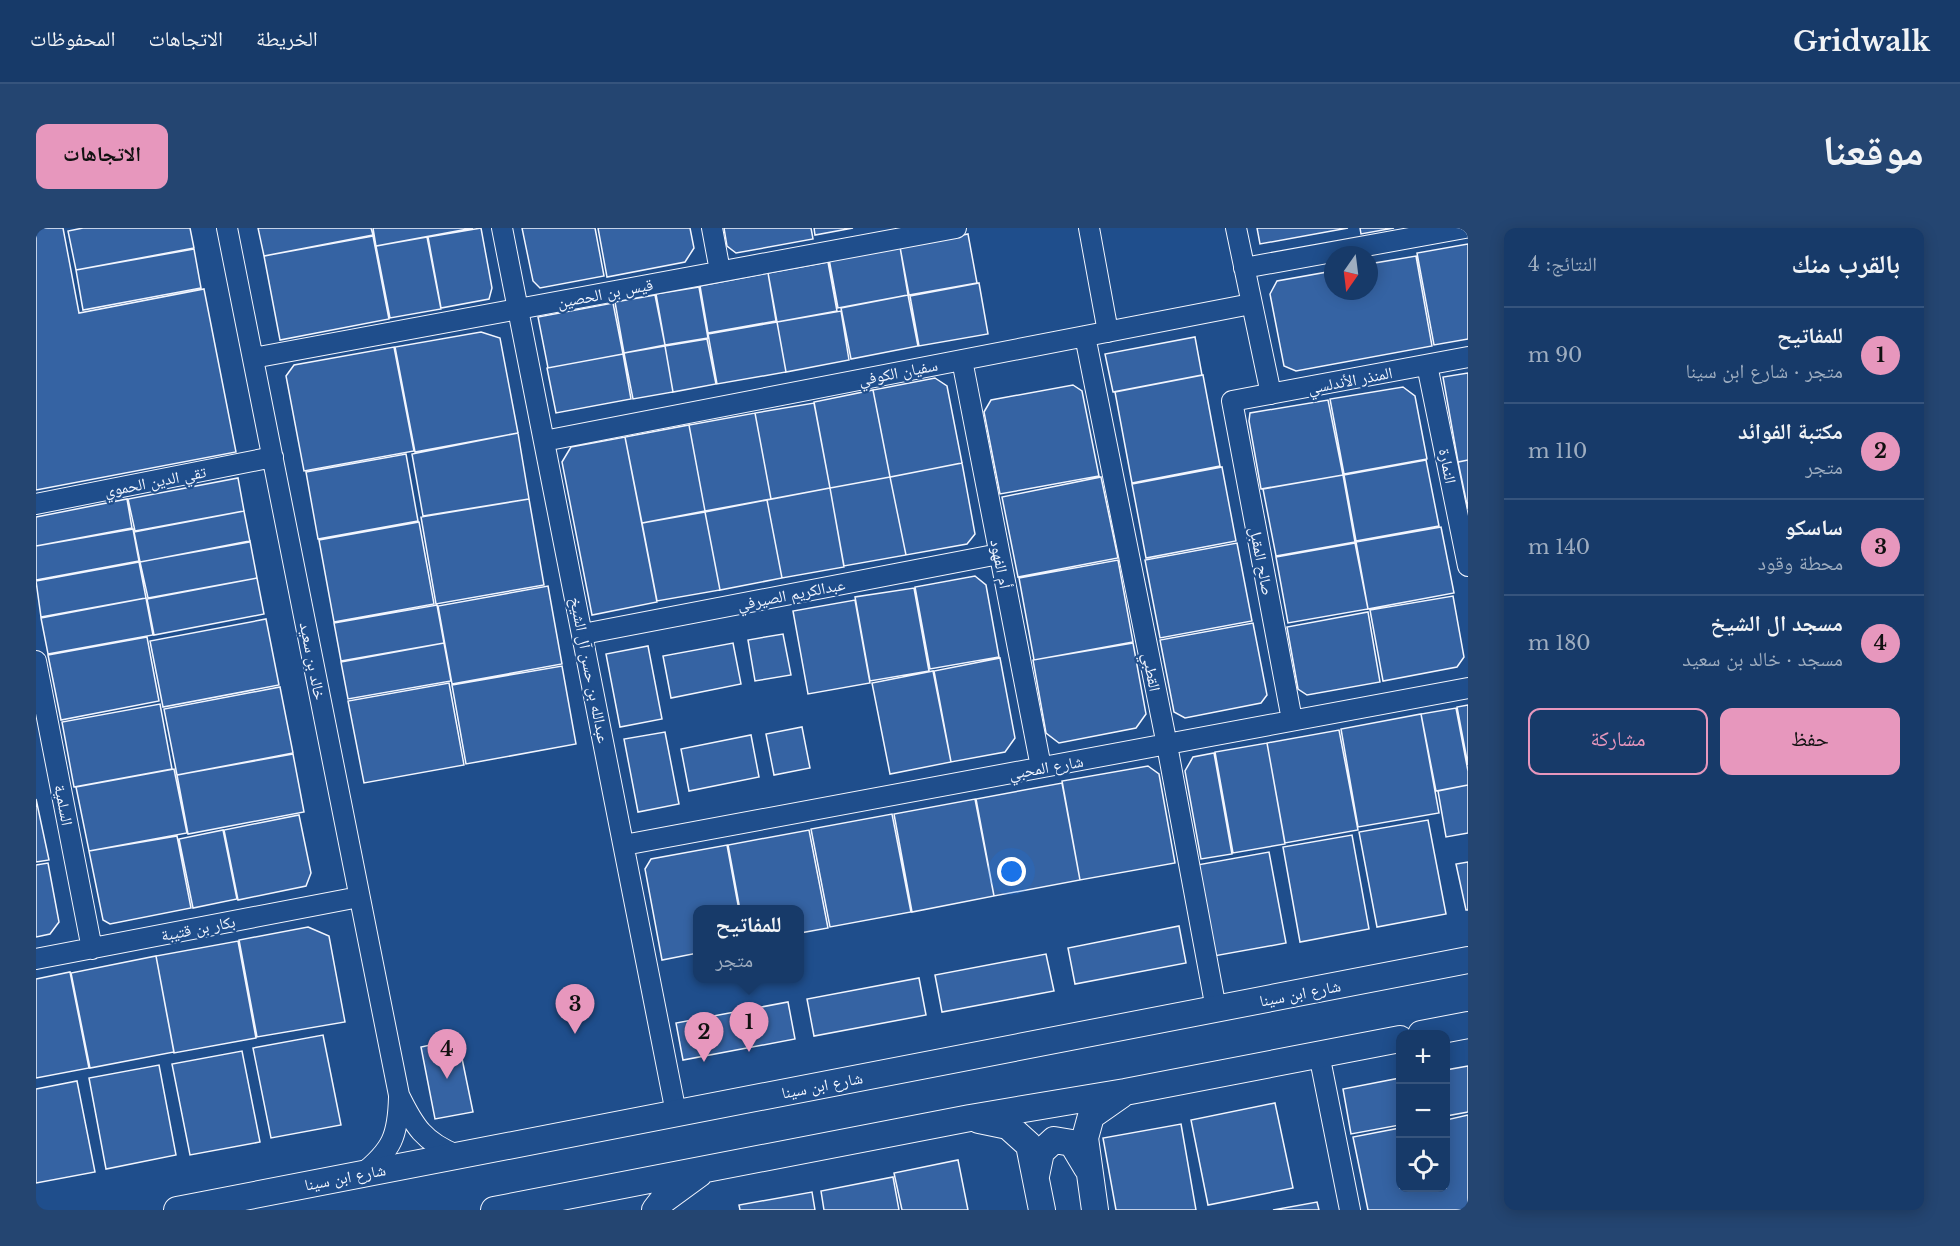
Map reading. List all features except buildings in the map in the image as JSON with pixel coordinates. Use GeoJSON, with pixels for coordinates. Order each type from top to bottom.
{"type":"FeatureCollection","features":[{"type":"Feature","properties":{"kind":"street","name":"خالد بن سعيد"},"geometry":{"type":"LineString","coordinates":[[227,228],[399,1095],[399,1121],[393,1141],[382,1158],[361,1174]]}},
{"type":"Feature","properties":{"kind":"street","name":"عبدالله بن حسن آل الشيخ"},"geometry":{"type":"LineString","coordinates":[[502,228],[676,1113]]}},
{"type":"Feature","properties":{"kind":"street"},"geometry":{"type":"LineString","coordinates":[[712,228],[720,272]]}},
{"type":"Feature","properties":{"kind":"street","name":"قيس بن الحصين"},"geometry":{"type":"LineString","coordinates":[[253,358],[956,228]]}},
{"type":"Feature","properties":{"kind":"street"},"geometry":{"type":"LineString","coordinates":[[1089,228],[1108,332]]}},
{"type":"Feature","properties":{"kind":"street"},"geometry":{"type":"LineString","coordinates":[[1236,228],[1271,394]]}},
{"type":"Feature","properties":{"kind":"street"},"geometry":{"type":"LineString","coordinates":[[1244,268],[1465,228]]}},
{"type":"Feature","properties":{"kind":"street","name":"سفيان الكوفي"},"geometry":{"type":"LineString","coordinates":[[544,441],[1251,304]]}},
{"type":"Feature","properties":{"kind":"street","name":"القطبي"},"geometry":{"type":"LineString","coordinates":[[1085,336],[1167,745],[1216,1009]]}},
{"type":"Feature","properties":{"kind":"street","name":"المنذر الأندلسي"},"geometry":{"type":"LineString","coordinates":[[1232,401],[1468,357]]}},
{"type":"Feature","properties":{"kind":"street","name":"أم الفهود"},"geometry":{"type":"LineString","coordinates":[[962,360],[1041,767]]}},
{"type":"Feature","properties":{"kind":"street","name":"النمارة"},"geometry":{"type":"LineString","coordinates":[[1427,365],[1468,566]]}},
{"type":"Feature","properties":{"kind":"street","name":"صالح المقبل"},"geometry":{"type":"LineString","coordinates":[[1232,401],[1292,720]]}},
{"type":"Feature","properties":{"kind":"street","name":"تقي الدين الحموي"},"geometry":{"type":"LineString","coordinates":[[36,504],[273,457]]}},
{"type":"Feature","properties":{"kind":"street","name":"عبدالكريم الصيرفي"},"geometry":{"type":"LineString","coordinates":[[583,634],[999,554]]}},
{"type":"Feature","properties":{"kind":"street","name":"السلمية"},"geometry":{"type":"LineString","coordinates":[[36,661],[92,949]]}},
{"type":"Feature","properties":{"kind":"street","name":"شارع المحبي"},"geometry":{"type":"LineString","coordinates":[[624,845],[1468,688]]}},
{"type":"Feature","properties":{"kind":"street","name":"بكار بن قتيبة"},"geometry":{"type":"LineString","coordinates":[[36,959],[359,897]]}},
{"type":"Feature","properties":{"kind":"street","name":"شارع ابن سينا"},"geometry":{"type":"LineString","coordinates":[[177,1210],[1468,960]]}},
{"type":"Feature","properties":{"kind":"street"},"geometry":{"type":"LineString","coordinates":[[1444,1030],[1468,1025]]}},
{"type":"Feature","properties":{"kind":"street"},"geometry":{"type":"LineString","coordinates":[[494,1210],[970,1118],[1125,1092],[1396,1040]]}},
{"type":"Feature","properties":{"kind":"street"},"geometry":{"type":"LineString","coordinates":[[1319,1054],[1350,1210]]}},
{"type":"Feature","properties":{"kind":"street"},"geometry":{"type":"LineString","coordinates":[[1095,1210],[1085,1138],[1091,1116],[1125,1092]]}},
{"type":"Feature","properties":{"kind":"street","name":"خالد بن سعيد"},"geometry":{"type":"LineString","coordinates":[[399,1095],[409,1116],[423,1135],[435,1147],[457,1155]]}},
{"type":"Feature","properties":{"kind":"street"},"geometry":{"type":"LineString","coordinates":[[970,1118],[1008,1126],[1029,1145],[1042,1210]]}},
{"type":"Feature","properties":{"kind":"street"},"geometry":{"type":"LineString","coordinates":[[1036,1177],[1041,1152],[1053,1140],[1072,1143],[1088,1168]]}},
{"type":"Feature","properties":{"kind":"street"},"geometry":{"type":"LineString","coordinates":[[656,1210],[662,1201],[703,1171]]}},
{"type":"Feature","properties":{"kind":"street"},"geometry":{"type":"LineString","coordinates":[[520,1205],[547,1210]]}},
{"type":"Feature","properties":{"kind":"place","name":"ساسكو"},"geometry":{"type":"Point","coordinates":[575,1034]}},
{"type":"Feature","properties":{"kind":"place","name":"للمفاتيح"},"geometry":{"type":"Point","coordinates":[749,1052]}},
{"type":"Feature","properties":{"kind":"place","name":"مكتبة الفوائد"},"geometry":{"type":"Point","coordinates":[704,1062]}},
{"type":"Feature","properties":{"kind":"place","name":"مسجد ال الشيخ"},"geometry":{"type":"Point","coordinates":[447,1079]}}]}
